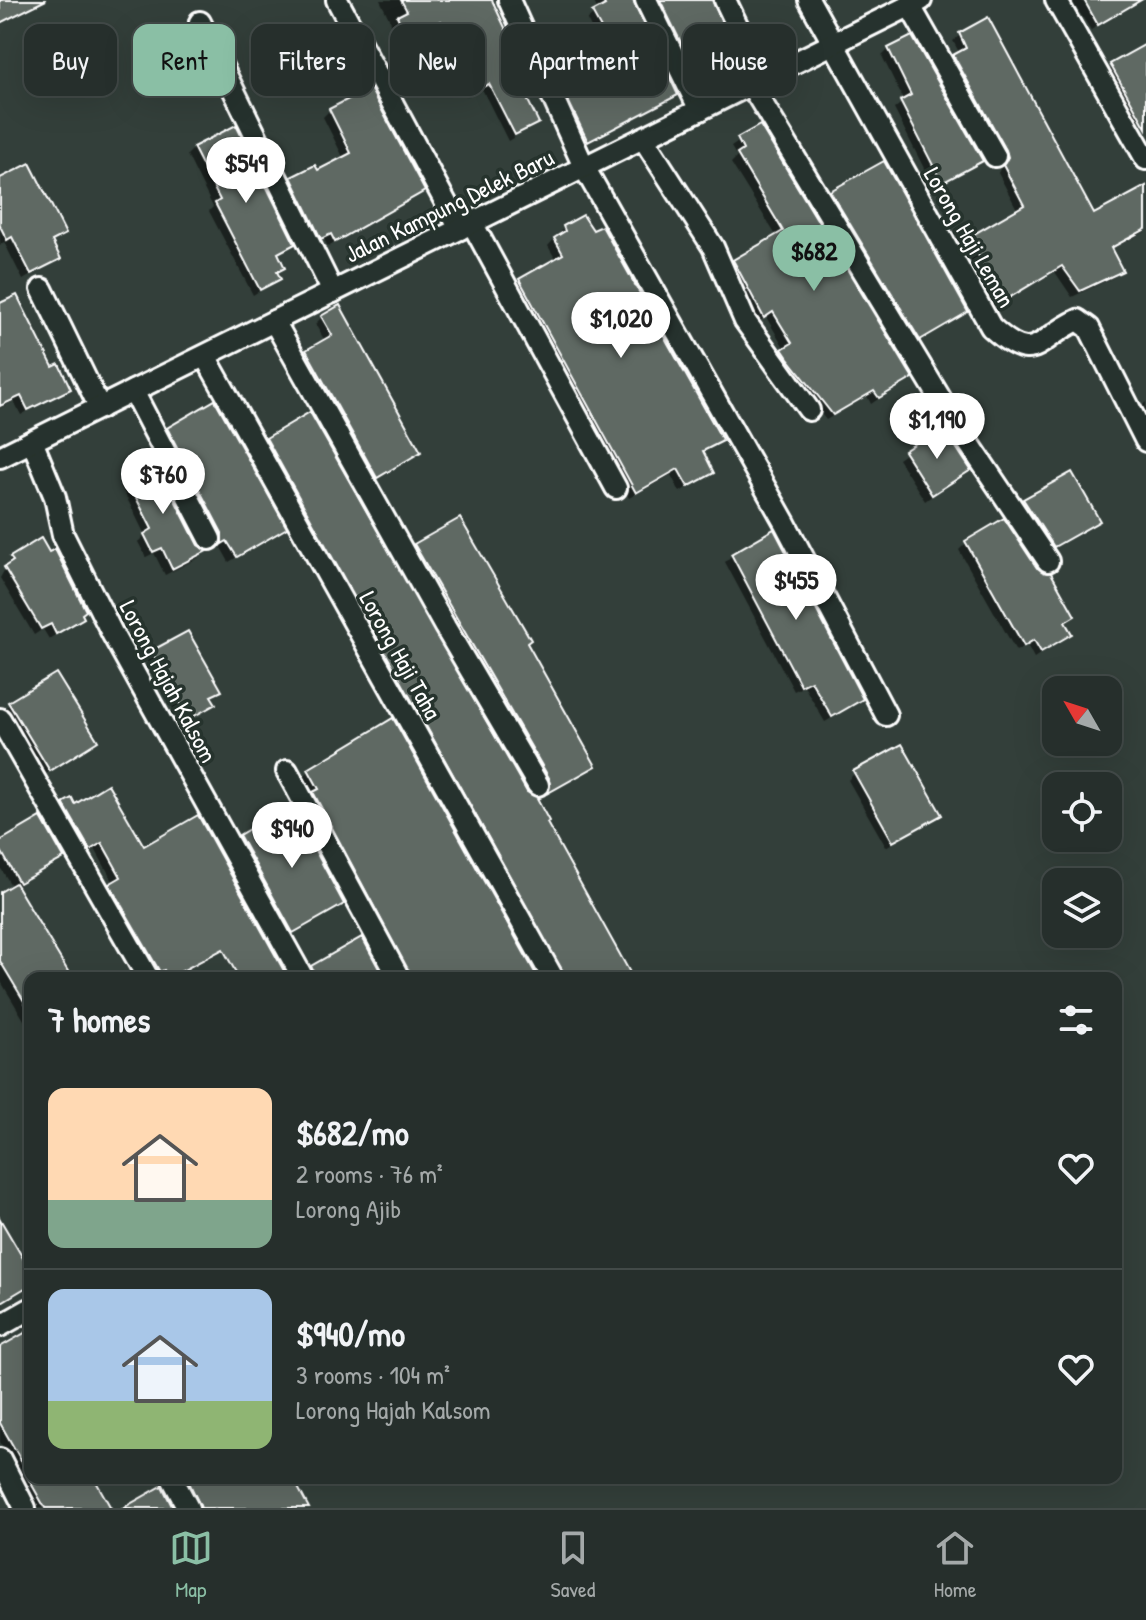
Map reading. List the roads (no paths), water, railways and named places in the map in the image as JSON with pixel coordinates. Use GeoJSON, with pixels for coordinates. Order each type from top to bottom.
{"type":"FeatureCollection","features":[{"type":"Feature","properties":{"kind":"street"},"geometry":{"type":"LineString","coordinates":[[337,0],[616,488]]}},
{"type":"Feature","properties":{"kind":"street"},"geometry":{"type":"LineString","coordinates":[[509,0],[584,167],[785,523],[886,715]]}},
{"type":"Feature","properties":{"kind":"street"},"geometry":{"type":"LineString","coordinates":[[646,0],[700,110]]}},
{"type":"Feature","properties":{"kind":"street"},"geometry":{"type":"LineString","coordinates":[[725,0],[734,24]]}},
{"type":"Feature","properties":{"kind":"street"},"geometry":{"type":"LineString","coordinates":[[809,0],[831,45]]}},
{"type":"Feature","properties":{"kind":"street"},"geometry":{"type":"LineString","coordinates":[[1056,0],[1146,159]]}},
{"type":"Feature","properties":{"kind":"street"},"geometry":{"type":"LineString","coordinates":[[916,3],[995,156]]}},
{"type":"Feature","properties":{"kind":"street","name":"Jalan Kampung Delek Baru"},"geometry":{"type":"LineString","coordinates":[[796,62],[916,3]]}},
{"type":"Feature","properties":{"kind":"street"},"geometry":{"type":"LineString","coordinates":[[200,22],[333,292]]}},
{"type":"Feature","properties":{"kind":"street","name":"Lorong Haji Leman"},"geometry":{"type":"LineString","coordinates":[[831,45],[991,327],[1012,347],[1028,349],[1078,320],[1089,328],[1146,441]]}},
{"type":"Feature","properties":{"kind":"street","name":"Jalan Kampung Delek Baru"},"geometry":{"type":"LineString","coordinates":[[0,457],[728,96]]}},
{"type":"Feature","properties":{"kind":"street"},"geometry":{"type":"LineString","coordinates":[[765,96],[954,421],[1048,561]]}},
{"type":"Feature","properties":{"kind":"street"},"geometry":{"type":"LineString","coordinates":[[643,138],[713,247],[745,321],[809,410]]}},
{"type":"Feature","properties":{"kind":"street"},"geometry":{"type":"LineString","coordinates":[[42,289],[100,408]]}},
{"type":"Feature","properties":{"kind":"street"},"geometry":{"type":"LineString","coordinates":[[274,321],[445,627],[538,785]]}},
{"type":"Feature","properties":{"kind":"street","name":"Lorong Haji Taha"},"geometry":{"type":"LineString","coordinates":[[205,356],[550,972]]}},
{"type":"Feature","properties":{"kind":"street"},"geometry":{"type":"LineString","coordinates":[[133,391],[210,539]]}},
{"type":"Feature","properties":{"kind":"street","name":"Lorong Hajah Kalsom"},"geometry":{"type":"LineString","coordinates":[[32,441],[55,497],[63,535],[106,621],[300,972]]}},
{"type":"Feature","properties":{"kind":"street"},"geometry":{"type":"LineString","coordinates":[[0,719],[145,972]]}},
{"type":"Feature","properties":{"kind":"street"},"geometry":{"type":"LineString","coordinates":[[287,771],[396,972]]}},
{"type":"Feature","properties":{"kind":"street"},"geometry":{"type":"LineString","coordinates":[[0,1326],[24,1312]]}},
{"type":"Feature","properties":{"kind":"street"},"geometry":{"type":"LineString","coordinates":[[0,1459],[25,1508]]}},
{"type":"Feature","properties":{"kind":"street"},"geometry":{"type":"LineString","coordinates":[[175,1484],[188,1508]]}}]}
